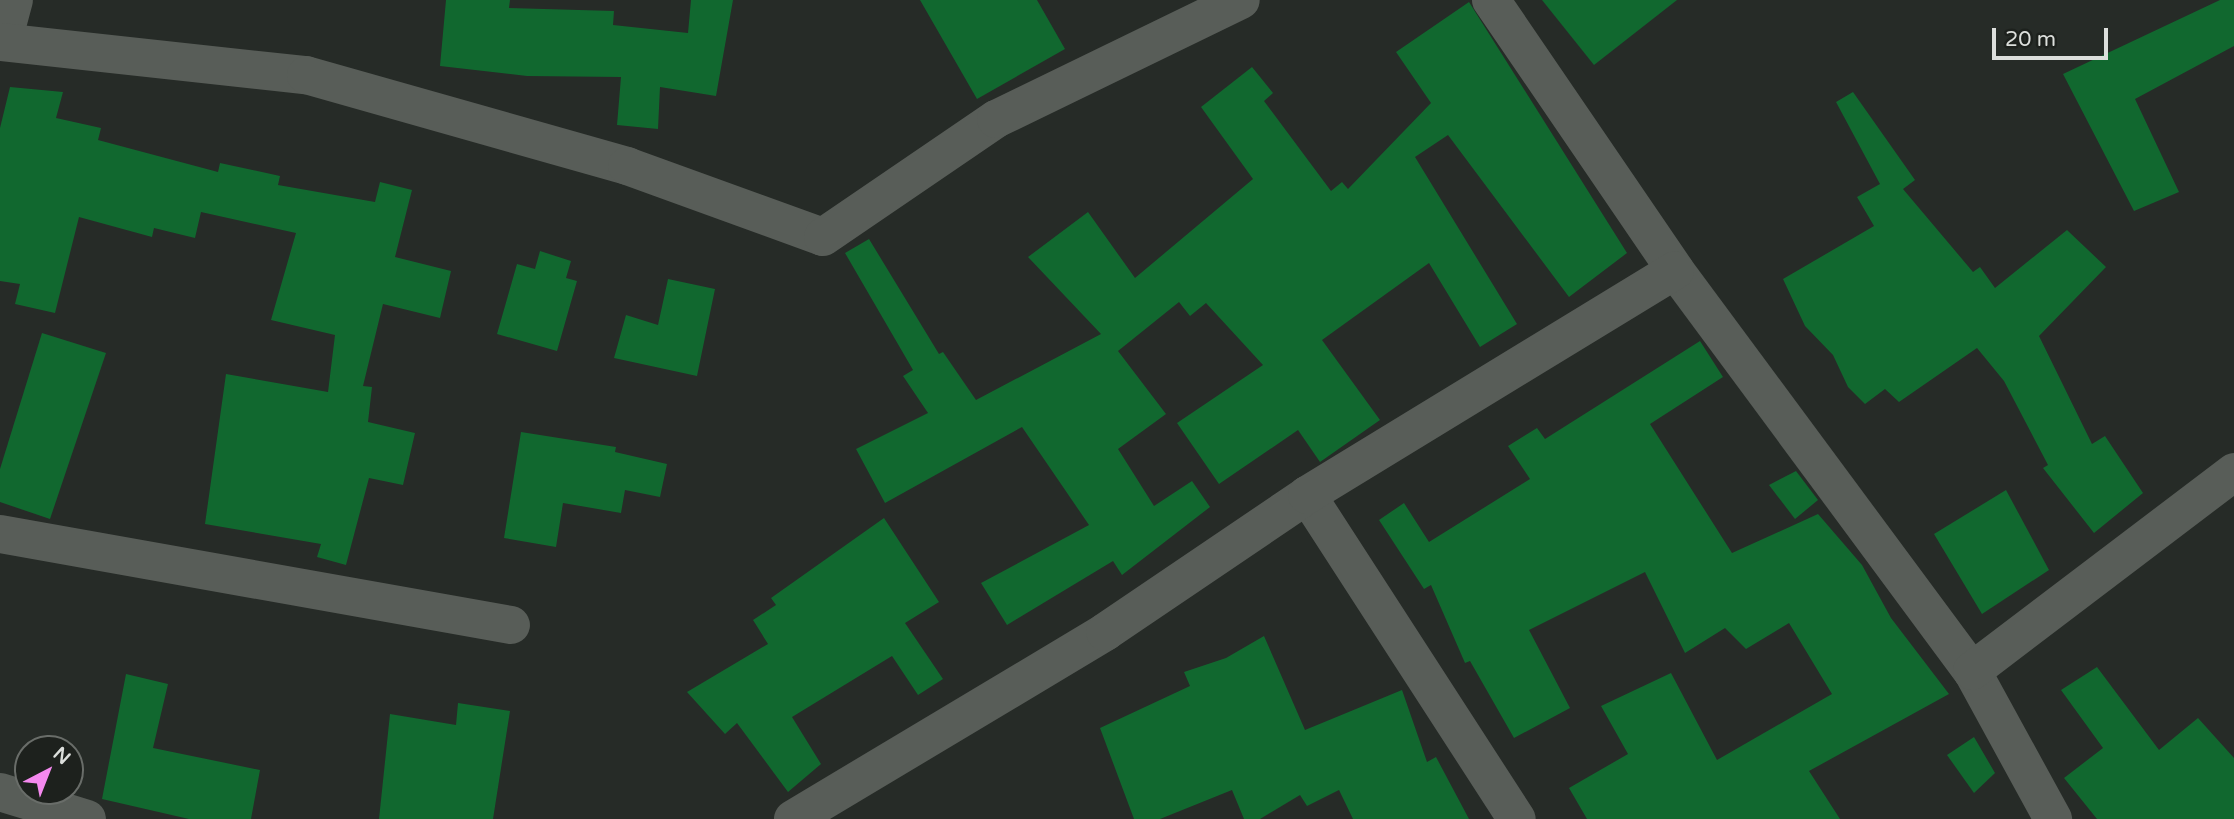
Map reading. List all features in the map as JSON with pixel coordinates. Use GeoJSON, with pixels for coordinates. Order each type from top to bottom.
{"type":"FeatureCollection","features":[{"type":"Feature","properties":{"kind":"street"},"geometry":{"type":"LineString","coordinates":[[14,0],[1,41],[306,75],[627,166],[823,237],[996,119],[1241,0]]}},
{"type":"Feature","properties":{"kind":"street"},"geometry":{"type":"LineString","coordinates":[[1490,0],[1675,270],[1972,671],[2053,819]]}},
{"type":"Feature","properties":{"kind":"street"},"geometry":{"type":"LineString","coordinates":[[793,819],[1105,632],[1307,495],[1675,270]]}},
{"type":"Feature","properties":{"kind":"street"},"geometry":{"type":"LineString","coordinates":[[1972,671],[2234,472]]}},
{"type":"Feature","properties":{"kind":"street"},"geometry":{"type":"LineString","coordinates":[[1307,495],[1517,819]]}},
{"type":"Feature","properties":{"kind":"street"},"geometry":{"type":"LineString","coordinates":[[0,534],[511,625]]}},
{"type":"Feature","properties":{"kind":"street"},"geometry":{"type":"LineString","coordinates":[[0,792],[87,819]]}},
{"type":"Feature","properties":{"kind":"building"},"geometry":{"type":"Polygon","coordinates":[[[446,0],[510,0],[509,8],[614,11],[613,25],[688,33],[691,0],[733,0],[716,96],[660,87],[658,129],[617,125],[621,77],[527,76],[440,66],[446,0]]]}},
{"type":"Feature","properties":{"kind":"building"},"geometry":{"type":"Polygon","coordinates":[[[920,0],[1037,0],[1065,49],[977,99],[920,0]]]}},
{"type":"Feature","properties":{"kind":"building"},"geometry":{"type":"Polygon","coordinates":[[[1542,0],[1677,0],[1594,65],[1542,0]]]}},
{"type":"Feature","properties":{"kind":"building"},"geometry":{"type":"Polygon","coordinates":[[[2220,0],[2234,0],[2234,46],[2135,99],[2179,192],[2134,211],[2063,74],[2220,0]]]}},
{"type":"Feature","properties":{"kind":"building"},"geometry":{"type":"Polygon","coordinates":[[[1469,2],[1627,253],[1569,297],[1448,135],[1415,157],[1517,324],[1480,347],[1429,263],[1322,340],[1380,420],[1320,462],[1298,430],[1219,484],[1177,423],[1263,365],[1206,303],[1190,316],[1179,302],[1118,351],[1166,414],[1118,449],[1154,506],[1192,481],[1210,507],[1122,575],[1113,561],[1007,625],[981,583],[1089,525],[1022,427],[885,503],[856,449],[928,413],[903,376],[913,370],[845,253],[869,239],[939,354],[943,352],[976,400],[1101,334],[1028,257],[1088,212],[1135,278],[1253,179],[1201,107],[1252,67],[1273,93],[1264,101],[1331,191],[1342,182],[1348,189],[1431,103],[1396,52],[1469,2]]]}},
{"type":"Feature","properties":{"kind":"building"},"geometry":{"type":"Polygon","coordinates":[[[10,87],[63,92],[56,118],[101,128],[98,140],[218,172],[220,163],[280,176],[278,185],[375,202],[380,182],[412,190],[395,257],[451,271],[440,318],[383,304],[363,386],[372,387],[368,422],[415,433],[403,485],[369,478],[346,565],[317,557],[321,544],[205,524],[226,374],[328,392],[335,335],[271,320],[296,233],[201,212],[195,238],[154,228],[152,237],[79,217],[55,313],[15,304],[20,284],[0,281],[0,128],[10,87]]]}},
{"type":"Feature","properties":{"kind":"building"},"geometry":{"type":"Polygon","coordinates":[[[1853,92],[1915,180],[1903,189],[1973,272],[1980,267],[1995,288],[2067,230],[2106,267],[2039,336],[2092,444],[2105,436],[2143,493],[2094,533],[2043,468],[2048,465],[2004,381],[1977,348],[1899,402],[1885,389],[1865,404],[1848,387],[1833,355],[1805,326],[1783,279],[1874,226],[1857,197],[1880,184],[1836,102],[1853,92]]]}},
{"type":"Feature","properties":{"kind":"building"},"geometry":{"type":"Polygon","coordinates":[[[540,251],[571,261],[566,278],[577,281],[557,351],[497,334],[517,264],[535,269],[540,251]]]}},
{"type":"Feature","properties":{"kind":"building"},"geometry":{"type":"Polygon","coordinates":[[[668,279],[715,289],[697,376],[614,358],[626,315],[658,325],[668,279]]]}},
{"type":"Feature","properties":{"kind":"building"},"geometry":{"type":"Polygon","coordinates":[[[42,333],[106,353],[50,519],[0,502],[0,469],[42,333]]]}},
{"type":"Feature","properties":{"kind":"building"},"geometry":{"type":"Polygon","coordinates":[[[1700,341],[1723,377],[1650,424],[1732,553],[1818,514],[1862,565],[1891,618],[1949,694],[1809,771],[1840,819],[1587,819],[1569,788],[1628,754],[1601,706],[1671,673],[1717,760],[1832,694],[1789,623],[1746,649],[1725,628],[1685,653],[1645,572],[1529,630],[1570,708],[1514,738],[1470,661],[1465,663],[1431,585],[1424,589],[1379,520],[1404,503],[1429,542],[1530,479],[1508,446],[1537,428],[1545,439],[1700,341]]]}},
{"type":"Feature","properties":{"kind":"building"},"geometry":{"type":"Polygon","coordinates":[[[521,432],[616,447],[615,452],[667,464],[660,497],[625,490],[621,513],[563,503],[556,547],[504,538],[521,432]]]}},
{"type":"Feature","properties":{"kind":"building"},"geometry":{"type":"Polygon","coordinates":[[[1796,471],[1818,500],[1795,519],[1769,485],[1796,471]]]}},
{"type":"Feature","properties":{"kind":"building"},"geometry":{"type":"Polygon","coordinates":[[[2006,490],[2049,570],[1982,614],[1934,534],[2006,490]]]}},
{"type":"Feature","properties":{"kind":"building"},"geometry":{"type":"Polygon","coordinates":[[[884,518],[939,602],[905,623],[943,679],[918,695],[892,656],[792,717],[821,764],[788,792],[737,723],[725,734],[687,692],[768,644],[753,620],[776,605],[771,598],[884,518]]]}},
{"type":"Feature","properties":{"kind":"building"},"geometry":{"type":"Polygon","coordinates":[[[1264,636],[1305,730],[1402,690],[1427,762],[1436,757],[1469,819],[1353,819],[1339,790],[1307,806],[1300,795],[1260,819],[1244,819],[1232,790],[1160,819],[1134,819],[1100,728],[1190,686],[1184,672],[1226,658],[1264,636]]]}},
{"type":"Feature","properties":{"kind":"building"},"geometry":{"type":"Polygon","coordinates":[[[2097,667],[2159,750],[2198,718],[2234,758],[2234,819],[2097,819],[2064,778],[2103,748],[2061,690],[2097,667]]]}},
{"type":"Feature","properties":{"kind":"building"},"geometry":{"type":"Polygon","coordinates":[[[126,674],[168,684],[153,748],[260,770],[251,819],[189,819],[102,799],[126,674]]]}},
{"type":"Feature","properties":{"kind":"building"},"geometry":{"type":"Polygon","coordinates":[[[458,703],[510,711],[493,819],[379,819],[390,714],[456,725],[458,703]]]}},
{"type":"Feature","properties":{"kind":"building"},"geometry":{"type":"Polygon","coordinates":[[[1974,737],[1995,773],[1974,793],[1947,755],[1974,737]]]}}]}
